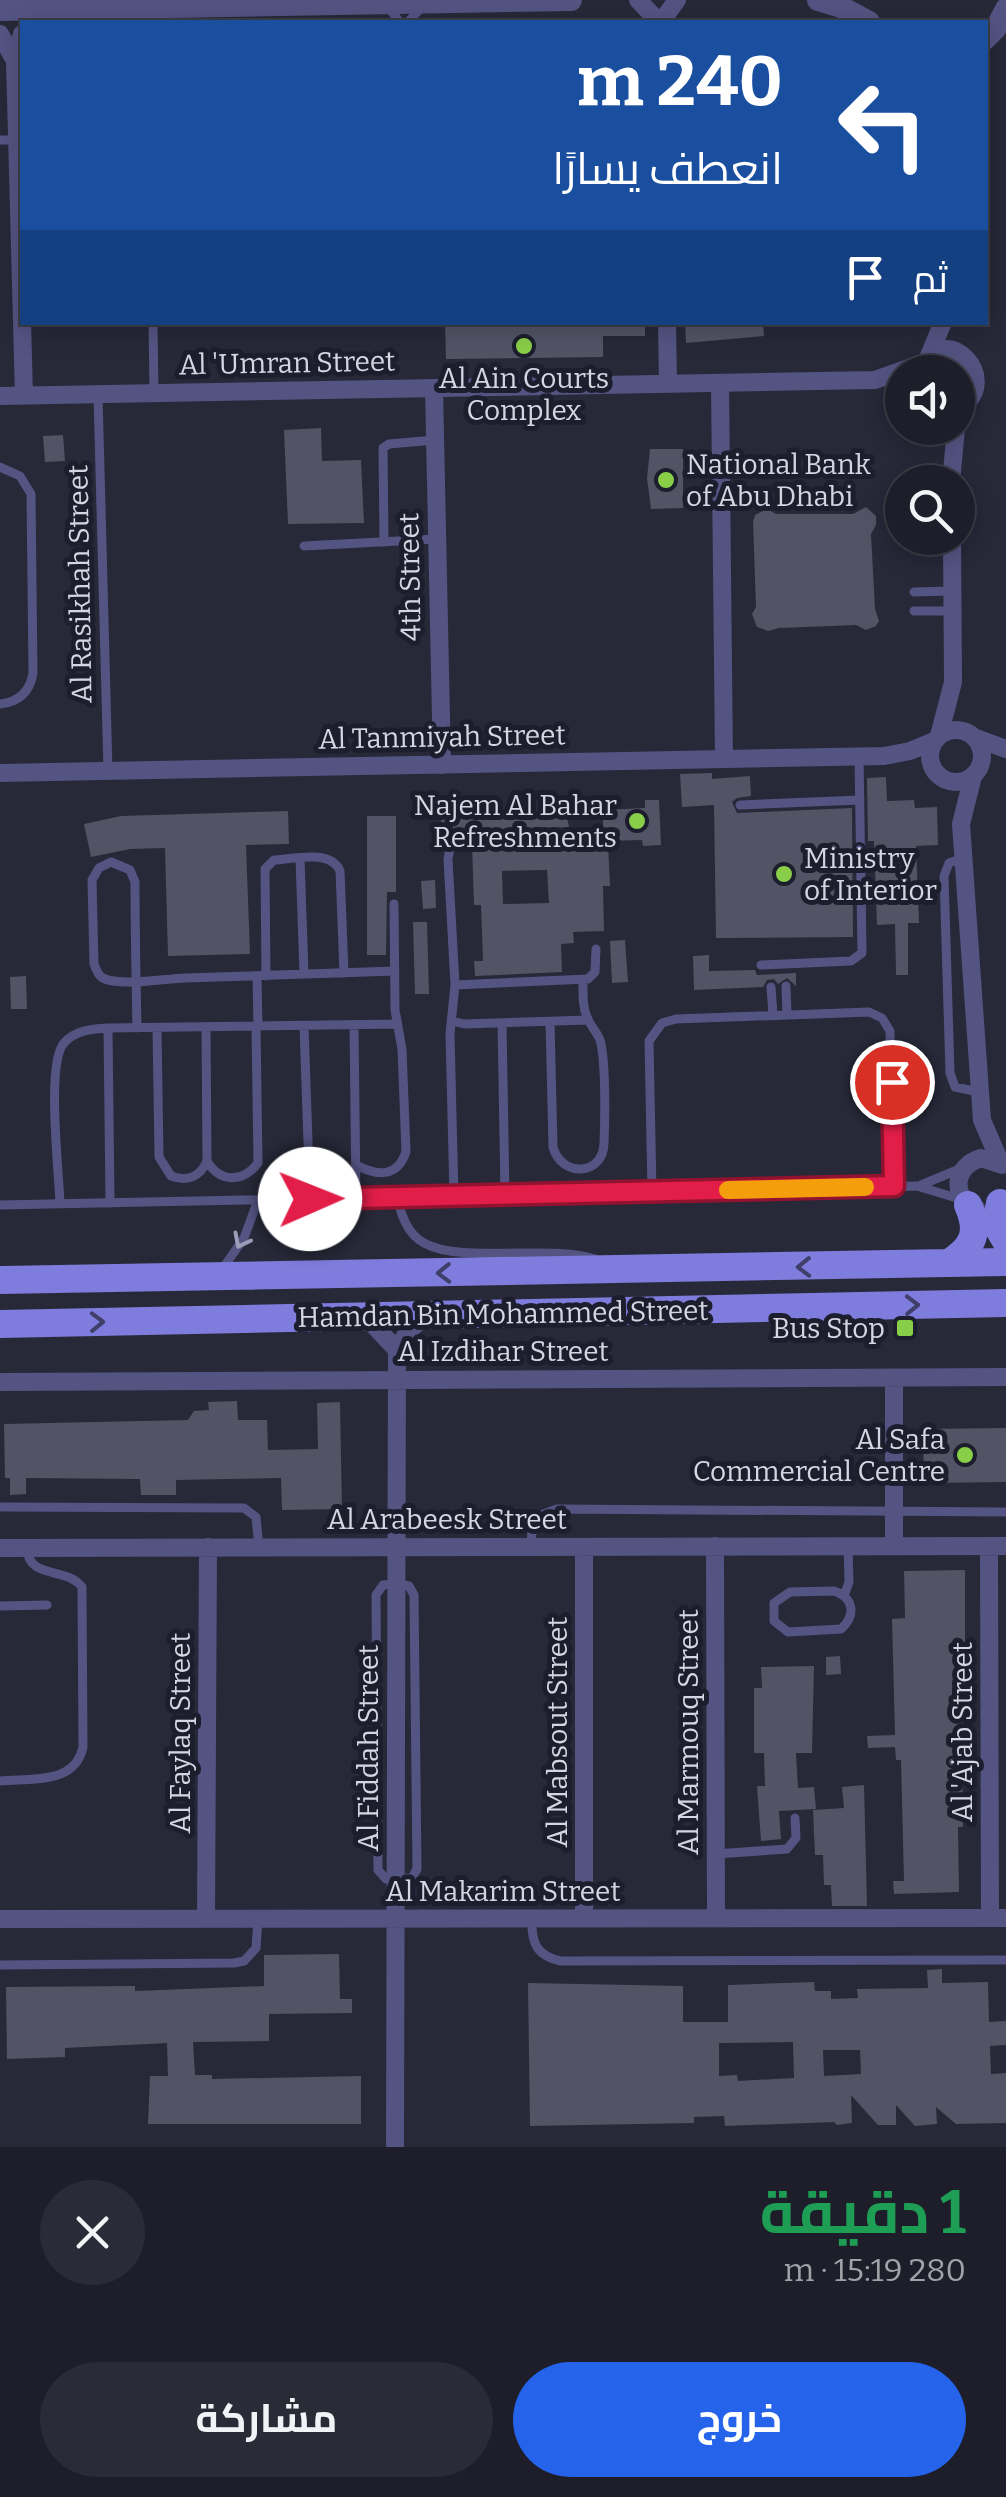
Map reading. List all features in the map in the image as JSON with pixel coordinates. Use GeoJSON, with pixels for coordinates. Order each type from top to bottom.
{"type":"FeatureCollection","features":[{"type":"Feature","properties":{"kind":"main road"},"geometry":{"type":"LineString","coordinates":[[1004,1199],[996,1224],[1006,1241]]}},
{"type":"Feature","properties":{"kind":"main road"},"geometry":{"type":"LineString","coordinates":[[949,1263],[966,1251],[975,1238],[975,1222],[968,1204]]}},
{"type":"Feature","properties":{"kind":"main road","name":"Hamdan Bin Mohammed Street"},"geometry":{"type":"LineString","coordinates":[[0,1280],[1006,1262]]}},
{"type":"Feature","properties":{"kind":"main road"},"geometry":{"type":"LineString","coordinates":[[0,1297],[24,1292],[46,1280]]}},
{"type":"Feature","properties":{"kind":"main road","name":"Hamdan Bin Mohammed Street"},"geometry":{"type":"LineString","coordinates":[[0,1324],[1006,1303]]}},
{"type":"Feature","properties":{"kind":"street"},"geometry":{"type":"LineString","coordinates":[[0,10],[39,16],[380,2],[571,0]]}},
{"type":"Feature","properties":{"kind":"street"},"geometry":{"type":"LineString","coordinates":[[638,0],[658,20]]}},
{"type":"Feature","properties":{"kind":"street"},"geometry":{"type":"LineString","coordinates":[[662,20],[677,0]]}},
{"type":"Feature","properties":{"kind":"street"},"geometry":{"type":"LineString","coordinates":[[818,0],[841,6],[866,20]]}},
{"type":"Feature","properties":{"kind":"street"},"geometry":{"type":"LineString","coordinates":[[0,34],[15,61]]}},
{"type":"Feature","properties":{"kind":"street"},"geometry":{"type":"LineString","coordinates":[[20,42],[15,61],[13,140],[20,303]]}},
{"type":"Feature","properties":{"kind":"street"},"geometry":{"type":"LineString","coordinates":[[21,325],[24,396]]}},
{"type":"Feature","properties":{"kind":"street"},"geometry":{"type":"LineString","coordinates":[[667,325],[668,384]]}},
{"type":"Feature","properties":{"kind":"street"},"geometry":{"type":"LineString","coordinates":[[928,355],[941,325]]}},
{"type":"Feature","properties":{"kind":"street"},"geometry":{"type":"LineString","coordinates":[[953,325],[967,354]]}},
{"type":"Feature","properties":{"kind":"street","name":"Al 'Umran Street"},"geometry":{"type":"LineString","coordinates":[[938,355],[948,349],[967,354]]}},
{"type":"Feature","properties":{"kind":"street"},"geometry":{"type":"LineString","coordinates":[[975,364],[979,377],[975,394]]}},
{"type":"Feature","properties":{"kind":"street","name":"Al 'Umran Street"},"geometry":{"type":"LineString","coordinates":[[875,380],[885,377]]}},
{"type":"Feature","properties":{"kind":"street"},"geometry":{"type":"LineString","coordinates":[[720,383],[724,759]]}},
{"type":"Feature","properties":{"kind":"street","name":"Al 'Umran Street"},"geometry":{"type":"LineString","coordinates":[[0,396],[885,383]]}},
{"type":"Feature","properties":{"kind":"street","name":"4th Street"},"geometry":{"type":"LineString","coordinates":[[434,388],[442,765]]}},
{"type":"Feature","properties":{"kind":"street"},"geometry":{"type":"LineString","coordinates":[[947,445],[951,461]]}},
{"type":"Feature","properties":{"kind":"street"},"geometry":{"type":"LineString","coordinates":[[951,465],[954,445]]}},
{"type":"Feature","properties":{"kind":"street"},"geometry":{"type":"LineString","coordinates":[[952,555],[953,682],[961,710],[983,754],[961,824]]}},
{"type":"Feature","properties":{"kind":"street"},"geometry":{"type":"LineString","coordinates":[[953,682],[930,756],[961,824],[982,1120],[1004,1168]]}},
{"type":"Feature","properties":{"kind":"street"},"geometry":{"type":"LineString","coordinates":[[936,738],[956,729],[1006,749]]}},
{"type":"Feature","properties":{"kind":"street","name":"Al Tanmiyah Street"},"geometry":{"type":"LineString","coordinates":[[0,773],[884,756],[910,751],[936,738]]}},
{"type":"Feature","properties":{"kind":"street","name":"Al Tanmiyah Street"},"geometry":{"type":"LineString","coordinates":[[884,756],[910,761],[938,774]]}},
{"type":"Feature","properties":{"kind":"street"},"geometry":{"type":"LineString","coordinates":[[938,774],[957,782],[1006,758]]}},
{"type":"Feature","properties":{"kind":"street"},"geometry":{"type":"LineString","coordinates":[[982,1120],[958,1190],[968,1204],[984,1209],[1004,1199]]}},
{"type":"Feature","properties":{"kind":"street"},"geometry":{"type":"LineString","coordinates":[[966,1165],[980,1158],[1004,1168]]}},
{"type":"Feature","properties":{"kind":"street"},"geometry":{"type":"LineString","coordinates":[[365,1316],[397,1350],[409,1330],[427,1315]]}},
{"type":"Feature","properties":{"kind":"street","name":"Al Fiddah Street"},"geometry":{"type":"LineString","coordinates":[[395,2147],[397,1350]]}},
{"type":"Feature","properties":{"kind":"street","name":"Al Izdihar Street"},"geometry":{"type":"LineString","coordinates":[[0,1382],[1006,1377]]}},
{"type":"Feature","properties":{"kind":"street"},"geometry":{"type":"LineString","coordinates":[[894,1378],[894,1546]]}},
{"type":"Feature","properties":{"kind":"street","name":"Al Marmouq Street"},"geometry":{"type":"LineString","coordinates":[[715,1546],[716,1918]]}},
{"type":"Feature","properties":{"kind":"street","name":"Al Arabeesk Street"},"geometry":{"type":"LineString","coordinates":[[0,1548],[997,1546]]}},
{"type":"Feature","properties":{"kind":"street","name":"Al 'Ajab Street"},"geometry":{"type":"LineString","coordinates":[[997,1546],[998,1918]]}},
{"type":"Feature","properties":{"kind":"street","name":"Al Faylaq Street"},"geometry":{"type":"LineString","coordinates":[[206,1918],[208,1547]]}},
{"type":"Feature","properties":{"kind":"street","name":"Al Mabsout Street"},"geometry":{"type":"LineString","coordinates":[[584,1547],[584,1918]]}},
{"type":"Feature","properties":{"kind":"street","name":"Al Makarim Street"},"geometry":{"type":"LineString","coordinates":[[0,1919],[998,1918]]}},
{"type":"Feature","properties":{"kind":"lane"},"geometry":{"type":"LineString","coordinates":[[380,2],[402,20]]}},
{"type":"Feature","properties":{"kind":"lane"},"geometry":{"type":"LineString","coordinates":[[406,20],[429,2]]}},
{"type":"Feature","properties":{"kind":"lane"},"geometry":{"type":"LineString","coordinates":[[153,325],[154,394]]}},
{"type":"Feature","properties":{"kind":"lane","name":"Al Rasikhah Street"},"geometry":{"type":"LineString","coordinates":[[98,394],[108,771]]}},
{"type":"Feature","properties":{"kind":"lane"},"geometry":{"type":"LineString","coordinates":[[384,542],[382,448],[435,440]]}},
{"type":"Feature","properties":{"kind":"lane"},"geometry":{"type":"LineString","coordinates":[[0,467],[20,476],[31,494],[34,673],[26,692],[18,699],[0,704]]}},
{"type":"Feature","properties":{"kind":"lane"},"geometry":{"type":"LineString","coordinates":[[304,546],[437,539]]}},
{"type":"Feature","properties":{"kind":"lane"},"geometry":{"type":"LineString","coordinates":[[914,592],[952,591]]}},
{"type":"Feature","properties":{"kind":"lane"},"geometry":{"type":"LineString","coordinates":[[914,611],[952,611]]}},
{"type":"Feature","properties":{"kind":"lane"},"geometry":{"type":"LineString","coordinates":[[767,968],[851,961],[862,954],[859,756]]}},
{"type":"Feature","properties":{"kind":"lane"},"geometry":{"type":"LineString","coordinates":[[740,805],[860,800]]}},
{"type":"Feature","properties":{"kind":"lane"},"geometry":{"type":"LineString","coordinates":[[454,1196],[455,985],[448,859],[454,843],[464,837],[600,835]]}},
{"type":"Feature","properties":{"kind":"lane"},"geometry":{"type":"LineString","coordinates":[[207,1161],[220,1176],[233,1179],[248,1174],[258,1163],[257,1026],[262,976],[263,874],[274,860],[328,858],[339,867],[344,973]]}},
{"type":"Feature","properties":{"kind":"lane"},"geometry":{"type":"LineString","coordinates":[[964,858],[954,860],[944,871],[950,1078],[960,1090],[980,1092]]}},
{"type":"Feature","properties":{"kind":"lane"},"geometry":{"type":"LineString","coordinates":[[300,859],[304,974]]}},
{"type":"Feature","properties":{"kind":"lane"},"geometry":{"type":"LineString","coordinates":[[137,1028],[136,980],[135,882],[130,870],[111,862],[99,868],[92,880],[94,964],[107,980],[136,980],[395,972]]}},
{"type":"Feature","properties":{"kind":"lane"},"geometry":{"type":"LineString","coordinates":[[356,1166],[385,1174],[399,1166],[406,1152],[402,1049],[396,1024],[394,904]]}},
{"type":"Feature","properties":{"kind":"lane"},"geometry":{"type":"LineString","coordinates":[[455,985],[583,980],[595,972],[596,949]]}},
{"type":"Feature","properties":{"kind":"lane"},"geometry":{"type":"LineString","coordinates":[[550,1022],[553,1146],[560,1162],[576,1170],[593,1166],[604,1144],[600,1041],[588,1020],[583,980]]}},
{"type":"Feature","properties":{"kind":"lane"},"geometry":{"type":"LineString","coordinates":[[786,986],[787,1015]]}},
{"type":"Feature","properties":{"kind":"lane"},"geometry":{"type":"LineString","coordinates":[[771,987],[772,1015]]}},
{"type":"Feature","properties":{"kind":"lane"},"geometry":{"type":"LineString","coordinates":[[652,1191],[651,1034],[669,1020],[869,1012],[887,1024],[891,1038],[894,1186]]}},
{"type":"Feature","properties":{"kind":"lane"},"geometry":{"type":"LineString","coordinates":[[452,1021],[464,1024],[588,1020]]}},
{"type":"Feature","properties":{"kind":"lane"},"geometry":{"type":"LineString","coordinates":[[502,1023],[505,1194]]}},
{"type":"Feature","properties":{"kind":"lane"},"geometry":{"type":"LineString","coordinates":[[60,1204],[54,1068],[57,1055],[70,1038],[108,1028],[396,1024]]}},
{"type":"Feature","properties":{"kind":"lane"},"geometry":{"type":"LineString","coordinates":[[354,1025],[356,1198]]}},
{"type":"Feature","properties":{"kind":"lane"},"geometry":{"type":"LineString","coordinates":[[304,1026],[310,1199]]}},
{"type":"Feature","properties":{"kind":"lane"},"geometry":{"type":"LineString","coordinates":[[157,1028],[161,1165],[171,1176],[186,1179],[200,1173],[207,1161],[206,1027]]}},
{"type":"Feature","properties":{"kind":"lane"},"geometry":{"type":"LineString","coordinates":[[108,1028],[110,1203]]}},
{"type":"Feature","properties":{"kind":"lane"},"geometry":{"type":"LineString","coordinates":[[917,1186],[966,1165]]}},
{"type":"Feature","properties":{"kind":"lane"},"geometry":{"type":"LineString","coordinates":[[0,1205],[894,1186],[943,1192],[968,1204]]}},
{"type":"Feature","properties":{"kind":"lane"},"geometry":{"type":"LineString","coordinates":[[396,1197],[408,1227],[422,1242],[450,1251],[570,1252],[636,1270]]}},
{"type":"Feature","properties":{"kind":"lane"},"geometry":{"type":"LineString","coordinates":[[214,1276],[237,1250],[258,1200]]}},
{"type":"Feature","properties":{"kind":"lane"},"geometry":{"type":"LineString","coordinates":[[0,1507],[244,1508],[256,1517],[259,1547]]}},
{"type":"Feature","properties":{"kind":"lane"},"geometry":{"type":"LineString","coordinates":[[531,1546],[538,1516],[557,1508],[1006,1512]]}},
{"type":"Feature","properties":{"kind":"lane"},"geometry":{"type":"LineString","coordinates":[[844,1596],[834,1591],[784,1594],[774,1603],[774,1621],[788,1632],[841,1628],[852,1611],[844,1596],[849,1582],[848,1546]]}},
{"type":"Feature","properties":{"kind":"lane"},"geometry":{"type":"LineString","coordinates":[[0,1781],[63,1774],[76,1766],[84,1747],[82,1587],[70,1576],[34,1567],[27,1548]]}},
{"type":"Feature","properties":{"kind":"lane"},"geometry":{"type":"LineString","coordinates":[[0,1606],[47,1605]]}},
{"type":"Feature","properties":{"kind":"lane"},"geometry":{"type":"LineString","coordinates":[[716,1854],[787,1849],[796,1838],[795,1818]]}},
{"type":"Feature","properties":{"kind":"lane"},"geometry":{"type":"LineString","coordinates":[[0,1964],[234,1964],[244,1961],[256,1948],[258,1918]]}},
{"type":"Feature","properties":{"kind":"lane"},"geometry":{"type":"LineString","coordinates":[[532,1918],[535,1947],[541,1954],[561,1961],[1006,1960]]}},
{"type":"Feature","properties":{"kind":"building","name":"Al Ain Courts Complex"},"geometry":{"type":"Polygon","coordinates":[[[445,325],[645,325],[645,336],[603,336],[603,357],[446,359],[445,325]]]}},
{"type":"Feature","properties":{"kind":"building"},"geometry":{"type":"Polygon","coordinates":[[[685,325],[763,325],[764,336],[686,343],[685,325]]]}},
{"type":"Feature","properties":{"kind":"building"},"geometry":{"type":"Polygon","coordinates":[[[321,428],[322,461],[361,460],[364,523],[288,524],[284,430],[321,428]]]}},
{"type":"Feature","properties":{"kind":"building"},"geometry":{"type":"Polygon","coordinates":[[[63,435],[65,461],[45,462],[43,436],[63,435]]]}},
{"type":"Feature","properties":{"kind":"building","name":"National Bank of Abu Dhabi"},"geometry":{"type":"Polygon","coordinates":[[[650,449],[683,449],[683,508],[651,509],[647,478],[650,449]]]}},
{"type":"Feature","properties":{"kind":"building"},"geometry":{"type":"Polygon","coordinates":[[[866,507],[876,516],[871,534],[879,621],[876,626],[866,630],[856,625],[768,631],[757,627],[752,614],[756,607],[755,515],[767,509],[776,514],[853,514],[866,507]]]}},
{"type":"Feature","properties":{"kind":"building","name":"Ministry of Interior"},"geometry":{"type":"Polygon","coordinates":[[[712,773],[712,779],[750,776],[751,796],[732,802],[737,813],[852,808],[853,937],[716,938],[714,805],[682,807],[680,774],[712,773]]]}},
{"type":"Feature","properties":{"kind":"building"},"geometry":{"type":"Polygon","coordinates":[[[886,777],[887,801],[914,800],[915,808],[937,807],[938,845],[916,846],[919,923],[908,923],[908,975],[896,975],[895,924],[877,925],[874,841],[868,841],[867,778],[886,777]]]}},
{"type":"Feature","properties":{"kind":"building"},"geometry":{"type":"Polygon","coordinates":[[[645,800],[659,800],[661,845],[643,846],[642,840],[605,841],[608,834],[603,828],[603,810],[645,808],[645,800]]]}},
{"type":"Feature","properties":{"kind":"building"},"geometry":{"type":"Polygon","coordinates":[[[565,805],[569,827],[441,831],[441,813],[541,810],[565,805]]]}},
{"type":"Feature","properties":{"kind":"building"},"geometry":{"type":"Polygon","coordinates":[[[288,811],[289,844],[246,845],[250,954],[168,956],[165,848],[130,849],[91,857],[84,824],[121,816],[288,811]]]}},
{"type":"Feature","properties":{"kind":"building"},"geometry":{"type":"Polygon","coordinates":[[[367,816],[396,816],[396,892],[387,892],[386,955],[367,955],[367,816]]]}},
{"type":"Feature","properties":{"kind":"building"},"geometry":{"type":"Polygon","coordinates":[[[608,843],[610,886],[603,886],[604,931],[573,932],[574,943],[561,944],[562,972],[475,976],[474,961],[483,961],[481,905],[474,905],[472,845],[608,843]],[[547,870],[502,871],[503,904],[549,903],[547,870]]]}},
{"type":"Feature","properties":{"kind":"building"},"geometry":{"type":"Polygon","coordinates":[[[435,880],[436,908],[423,909],[421,881],[435,880]]]}},
{"type":"Feature","properties":{"kind":"building"},"geometry":{"type":"Polygon","coordinates":[[[413,922],[427,922],[429,994],[415,994],[413,922]]]}},
{"type":"Feature","properties":{"kind":"building"},"geometry":{"type":"Polygon","coordinates":[[[625,940],[628,982],[612,983],[610,941],[625,940]]]}},
{"type":"Feature","properties":{"kind":"building"},"geometry":{"type":"Polygon","coordinates":[[[709,955],[709,971],[796,973],[796,986],[787,978],[778,984],[774,979],[767,980],[763,987],[694,990],[693,956],[709,955]]]}},
{"type":"Feature","properties":{"kind":"building"},"geometry":{"type":"Polygon","coordinates":[[[26,976],[27,1009],[11,1009],[10,977],[26,976]]]}},
{"type":"Feature","properties":{"kind":"building"},"geometry":{"type":"Polygon","coordinates":[[[237,1401],[238,1420],[267,1420],[268,1450],[318,1449],[317,1403],[340,1402],[342,1509],[282,1510],[281,1478],[176,1480],[176,1495],[141,1495],[140,1479],[26,1478],[26,1494],[10,1495],[10,1478],[5,1478],[4,1424],[188,1420],[194,1411],[209,1410],[208,1402],[237,1401]]]}},
{"type":"Feature","properties":{"kind":"building","name":"Al Safa Commercial Centre"},"geometry":{"type":"Polygon","coordinates":[[[1006,1428],[1006,1482],[924,1483],[923,1429],[1006,1428]]]}},
{"type":"Feature","properties":{"kind":"building"},"geometry":{"type":"Polygon","coordinates":[[[965,1570],[965,1759],[963,1827],[958,1827],[959,1892],[894,1894],[893,1881],[904,1881],[901,1760],[896,1760],[895,1747],[868,1748],[867,1736],[895,1735],[892,1619],[905,1618],[904,1571],[965,1570]]]}},
{"type":"Feature","properties":{"kind":"building"},"geometry":{"type":"Polygon","coordinates":[[[840,1656],[841,1674],[826,1675],[826,1657],[840,1656]]]}},
{"type":"Feature","properties":{"kind":"building"},"geometry":{"type":"Polygon","coordinates":[[[814,1666],[812,1753],[796,1753],[798,1788],[814,1787],[816,1809],[779,1811],[781,1839],[761,1841],[757,1786],[765,1786],[764,1753],[754,1753],[754,1688],[762,1688],[761,1667],[814,1666]]]}},
{"type":"Feature","properties":{"kind":"building"},"geometry":{"type":"Polygon","coordinates":[[[864,1785],[867,1906],[832,1906],[831,1885],[824,1885],[823,1855],[815,1855],[813,1810],[844,1808],[842,1787],[864,1785]]]}},
{"type":"Feature","properties":{"kind":"building"},"geometry":{"type":"Polygon","coordinates":[[[339,1954],[340,1999],[352,1999],[352,2013],[269,2014],[269,2041],[193,2042],[195,2075],[212,2075],[212,2079],[361,2076],[361,2124],[148,2124],[150,2076],[168,2076],[167,2043],[65,2048],[65,2057],[7,2059],[6,1987],[135,1986],[135,1991],[264,1986],[264,1955],[339,1954]]]}},
{"type":"Feature","properties":{"kind":"building"},"geometry":{"type":"Polygon","coordinates":[[[942,1969],[942,1983],[988,1982],[989,2022],[1006,2021],[1006,2045],[990,2046],[991,2074],[1006,2073],[1006,2123],[956,2124],[936,2107],[937,2124],[915,2126],[896,2105],[896,2125],[878,2125],[851,2095],[852,2123],[837,2125],[834,2122],[725,2126],[724,2116],[694,2117],[694,2123],[530,2126],[528,1983],[683,1986],[683,2022],[728,2022],[728,1985],[814,1982],[815,1991],[831,1991],[831,1999],[858,1998],[857,1989],[928,1988],[927,1970],[942,1969]],[[793,2042],[719,2043],[719,2076],[737,2075],[738,2081],[794,2078],[793,2042]],[[823,2050],[824,2076],[861,2074],[860,2050],[823,2050]]]}},
{"type":"Feature","properties":{"kind":"slow traffic"},"geometry":{"type":"LineString","coordinates":[[728,1190],[865,1187]]}},
{"type":"Feature","properties":{"kind":"place","name":"Al Ain Courts Complex"},"geometry":{"type":"Point","coordinates":[524,346]}},
{"type":"Feature","properties":{"kind":"place","name":"National Bank of Abu Dhabi"},"geometry":{"type":"Point","coordinates":[666,480]}},
{"type":"Feature","properties":{"kind":"place","name":"Najem Al Bahar Refreshments"},"geometry":{"type":"Point","coordinates":[637,821]}},
{"type":"Feature","properties":{"kind":"place","name":"Ministry of Interior"},"geometry":{"type":"Point","coordinates":[784,874]}},
{"type":"Feature","properties":{"kind":"place","name":"Bus Stop"},"geometry":{"type":"Point","coordinates":[905,1328]}},
{"type":"Feature","properties":{"kind":"place","name":"Al Safa Commercial Centre"},"geometry":{"type":"Point","coordinates":[965,1455]}},
{"type":"Feature","properties":{"kind":"route"},"geometry":{"type":"LineString","coordinates":[[310,1199],[894,1186],[892,1082]]}}]}
